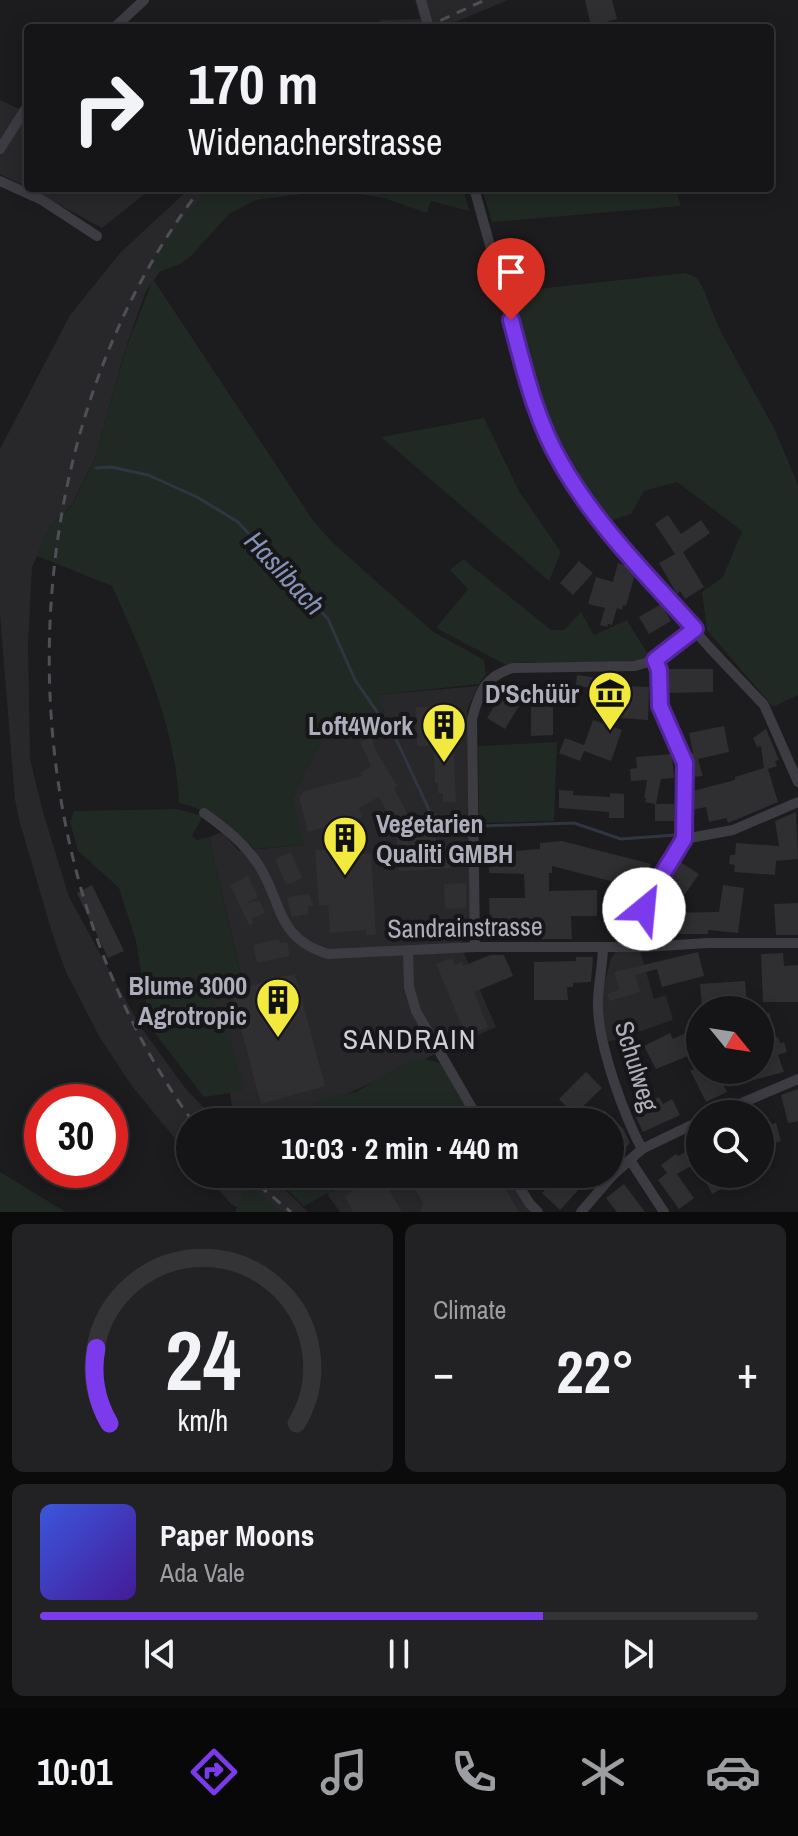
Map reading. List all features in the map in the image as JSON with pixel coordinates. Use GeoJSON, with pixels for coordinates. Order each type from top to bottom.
{"type":"FeatureCollection","features":[{"type":"Feature","properties":{"kind":"street"},"geometry":{"type":"LineString","coordinates":[[118,24],[144,0]]}},
{"type":"Feature","properties":{"kind":"street"},"geometry":{"type":"LineString","coordinates":[[421,0],[428,24]]}},
{"type":"Feature","properties":{"kind":"street"},"geometry":{"type":"LineString","coordinates":[[0,149],[24,111]]}},
{"type":"Feature","properties":{"kind":"street"},"geometry":{"type":"LineString","coordinates":[[0,181],[24,192]]}},
{"type":"Feature","properties":{"kind":"street"},"geometry":{"type":"LineString","coordinates":[[24,192],[97,236]]}},
{"type":"Feature","properties":{"kind":"street"},"geometry":{"type":"LineString","coordinates":[[475,192],[535,407],[560,463],[596,517],[768,711],[798,782]]}},
{"type":"Feature","properties":{"kind":"street"},"geometry":{"type":"LineString","coordinates":[[475,947],[472,719],[477,697],[485,682],[499,672],[513,668],[635,666],[655,660],[695,629]]}},
{"type":"Feature","properties":{"kind":"street"},"geometry":{"type":"LineString","coordinates":[[643,947],[644,909],[684,839],[685,763],[660,706],[659,670],[655,660]]}},
{"type":"Feature","properties":{"kind":"street"},"geometry":{"type":"LineString","coordinates":[[684,839],[733,830],[798,802]]}},
{"type":"Feature","properties":{"kind":"street","name":"Sandrainstrasse"},"geometry":{"type":"LineString","coordinates":[[204,813],[238,839],[250,853],[260,867],[283,923],[314,950],[328,954],[475,947],[798,943]]}},
{"type":"Feature","properties":{"kind":"street","name":"Schulweg"},"geometry":{"type":"LineString","coordinates":[[603,947],[597,1005],[599,1021],[622,1100],[642,1149]]}},
{"type":"Feature","properties":{"kind":"street"},"geometry":{"type":"LineString","coordinates":[[408,950],[409,987],[416,1011],[472,1108]]}},
{"type":"Feature","properties":{"kind":"street"},"geometry":{"type":"LineString","coordinates":[[749,1100],[798,1079]]}},
{"type":"Feature","properties":{"kind":"street"},"geometry":{"type":"LineString","coordinates":[[581,1212],[642,1149],[686,1128]]}},
{"type":"Feature","properties":{"kind":"street"},"geometry":{"type":"LineString","coordinates":[[630,1160],[664,1212]]}},
{"type":"Feature","properties":{"kind":"street"},"geometry":{"type":"LineString","coordinates":[[520,1188],[538,1212]]}},
{"type":"Feature","properties":{"kind":"shaded area"},"geometry":{"type":"Polygon","coordinates":[[[415,0],[508,0],[451,24],[375,24],[381,20],[420,19],[415,0]]]}},
{"type":"Feature","properties":{"kind":"shaded area"},"geometry":{"type":"Polygon","coordinates":[[[0,100],[24,111],[24,186],[0,174],[0,100]]]}},
{"type":"Feature","properties":{"kind":"shaded area"},"geometry":{"type":"Polygon","coordinates":[[[35,192],[147,192],[102,228],[35,192]]]}},
{"type":"Feature","properties":{"kind":"shaded area"},"geometry":{"type":"Polygon","coordinates":[[[186,192],[212,192],[146,291],[126,347],[95,458],[72,505],[51,525],[32,567],[28,644],[30,759],[69,897],[140,1026],[185,1088],[204,1108],[176,1108],[176,1140],[131,1085],[99,1036],[66,972],[15,800],[0,615],[0,449],[70,315],[121,252],[186,192]]]}},
{"type":"Feature","properties":{"kind":"shaded area"},"geometry":{"type":"Polygon","coordinates":[[[206,192],[318,192],[256,200],[229,214],[190,257],[159,272],[149,264],[206,192]]]}},
{"type":"Feature","properties":{"kind":"shaded area"},"geometry":{"type":"Polygon","coordinates":[[[346,192],[464,192],[469,211],[431,201],[427,213],[384,198],[346,192]]]}},
{"type":"Feature","properties":{"kind":"shaded area"},"geometry":{"type":"Polygon","coordinates":[[[483,192],[676,192],[681,206],[492,222],[483,192]]]}},
{"type":"Feature","properties":{"kind":"shaded area"},"geometry":{"type":"Polygon","coordinates":[[[685,273],[696,277],[702,286],[720,330],[775,430],[798,485],[798,695],[773,707],[707,630],[702,592],[723,577],[742,531],[677,482],[644,491],[631,514],[610,521],[580,482],[556,437],[538,390],[509,292],[685,273]]]}},
{"type":"Feature","properties":{"kind":"shaded area"},"geometry":{"type":"Polygon","coordinates":[[[153,279],[314,522],[333,543],[432,631],[484,660],[486,674],[479,684],[377,695],[385,713],[347,722],[321,743],[292,798],[304,845],[254,849],[220,820],[179,803],[171,746],[156,692],[112,586],[37,556],[51,525],[72,506],[95,458],[126,348],[153,279]]]}},
{"type":"Feature","properties":{"kind":"shaded area"},"geometry":{"type":"Polygon","coordinates":[[[484,418],[519,491],[561,552],[549,581],[381,437],[484,418]]]}},
{"type":"Feature","properties":{"kind":"shaded area"},"geometry":{"type":"Polygon","coordinates":[[[463,559],[551,630],[564,630],[581,612],[594,635],[627,620],[649,656],[634,662],[520,662],[508,666],[436,628],[468,589],[450,570],[463,559]]]}},
{"type":"Feature","properties":{"kind":"shaded area"},"geometry":{"type":"Polygon","coordinates":[[[478,686],[467,710],[471,934],[460,944],[496,1027],[315,1108],[232,1108],[210,986],[241,975],[209,837],[222,832],[239,851],[303,845],[292,798],[321,742],[346,723],[385,713],[376,695],[478,686]]]}},
{"type":"Feature","properties":{"kind":"shaded area"},"geometry":{"type":"Polygon","coordinates":[[[557,742],[554,821],[479,823],[478,746],[557,742]]]}},
{"type":"Feature","properties":{"kind":"shaded area"},"geometry":{"type":"Polygon","coordinates":[[[176,809],[203,816],[192,836],[197,840],[209,837],[241,976],[219,983],[213,1005],[230,1040],[245,1091],[204,1097],[150,1027],[136,941],[119,888],[78,851],[70,822],[74,811],[176,809]]]}},
{"type":"Feature","properties":{"kind":"shaded area"},"geometry":{"type":"Polygon","coordinates":[[[621,951],[640,951],[654,999],[666,995],[673,1020],[608,1042],[603,1019],[603,990],[611,958],[621,951]]]}},
{"type":"Feature","properties":{"kind":"shaded area"},"geometry":{"type":"Polygon","coordinates":[[[413,1059],[425,1059],[443,1064],[467,1108],[306,1108],[325,1098],[356,1092],[413,1059]]]}},
{"type":"Feature","properties":{"kind":"shaded area"},"geometry":{"type":"Polygon","coordinates":[[[0,1172],[66,1212],[0,1212],[0,1172]]]}},
{"type":"Feature","properties":{"kind":"shaded area"},"geometry":{"type":"Polygon","coordinates":[[[217,1188],[283,1188],[308,1212],[246,1212],[231,1204],[217,1188]]]}},
{"type":"Feature","properties":{"kind":"shaded area"},"geometry":{"type":"Polygon","coordinates":[[[245,1188],[253,1188],[282,1212],[235,1212],[245,1188]]]}},
{"type":"Feature","properties":{"kind":"shaded area"},"geometry":{"type":"Polygon","coordinates":[[[285,1188],[337,1188],[304,1206],[285,1188]]]}},
{"type":"Feature","properties":{"kind":"shaded area"},"geometry":{"type":"Polygon","coordinates":[[[338,1188],[517,1188],[533,1212],[340,1212],[327,1194],[338,1188]]]}},
{"type":"Feature","properties":{"kind":"building"},"geometry":{"type":"Polygon","coordinates":[[[585,0],[612,0],[617,19],[591,24],[585,0]]]}},
{"type":"Feature","properties":{"kind":"building"},"geometry":{"type":"Polygon","coordinates":[[[668,515],[681,534],[701,520],[710,533],[683,552],[704,587],[685,599],[680,591],[677,594],[659,563],[675,554],[655,524],[668,515]]]}},
{"type":"Feature","properties":{"kind":"building"},"geometry":{"type":"Polygon","coordinates":[[[579,561],[593,573],[573,595],[560,583],[579,561]]]}},
{"type":"Feature","properties":{"kind":"building"},"geometry":{"type":"Polygon","coordinates":[[[618,563],[628,566],[635,574],[626,606],[623,605],[622,610],[617,608],[612,625],[608,624],[607,627],[600,625],[605,608],[588,604],[596,577],[613,582],[618,563]]]}},
{"type":"Feature","properties":{"kind":"building"},"geometry":{"type":"Polygon","coordinates":[[[661,604],[671,621],[649,634],[639,617],[661,604]]]}},
{"type":"Feature","properties":{"kind":"building"},"geometry":{"type":"Polygon","coordinates":[[[667,669],[713,669],[713,692],[668,693],[667,669]]]}},
{"type":"Feature","properties":{"kind":"building"},"geometry":{"type":"Polygon","coordinates":[[[577,675],[626,682],[626,686],[649,687],[648,720],[620,718],[622,691],[576,686],[577,675]]]}},
{"type":"Feature","properties":{"kind":"building"},"geometry":{"type":"Polygon","coordinates":[[[504,690],[522,701],[505,729],[487,718],[504,690]]]}},
{"type":"Feature","properties":{"kind":"building"},"geometry":{"type":"Polygon","coordinates":[[[531,703],[553,703],[553,735],[531,736],[531,703]]]}},
{"type":"Feature","properties":{"kind":"building","name":"Loft4Work"},"geometry":{"type":"Polygon","coordinates":[[[452,706],[456,802],[443,802],[443,793],[438,793],[438,783],[435,783],[434,746],[417,746],[416,707],[452,706]]]}},
{"type":"Feature","properties":{"kind":"building"},"geometry":{"type":"Polygon","coordinates":[[[593,720],[622,730],[611,761],[584,751],[580,761],[559,753],[565,738],[584,745],[593,720]]]}},
{"type":"Feature","properties":{"kind":"building"},"geometry":{"type":"Polygon","coordinates":[[[724,726],[729,752],[698,759],[703,776],[693,777],[689,733],[724,726]]]}},
{"type":"Feature","properties":{"kind":"building"},"geometry":{"type":"Polygon","coordinates":[[[766,729],[779,760],[775,761],[777,766],[768,769],[778,802],[728,823],[726,818],[709,822],[706,807],[692,810],[693,791],[735,780],[735,777],[764,768],[761,746],[757,747],[753,738],[766,729]]]}},
{"type":"Feature","properties":{"kind":"building"},"geometry":{"type":"Polygon","coordinates":[[[372,737],[408,815],[393,823],[379,797],[359,808],[362,818],[308,832],[299,797],[304,791],[362,776],[360,773],[371,766],[360,742],[372,737]]]}},
{"type":"Feature","properties":{"kind":"building"},"geometry":{"type":"Polygon","coordinates":[[[672,754],[674,778],[661,779],[656,804],[674,804],[674,821],[655,821],[655,804],[645,802],[644,798],[647,780],[631,781],[630,769],[637,768],[636,757],[672,754]]]}},
{"type":"Feature","properties":{"kind":"building"},"geometry":{"type":"Polygon","coordinates":[[[559,790],[573,791],[573,795],[610,797],[610,793],[624,794],[624,818],[609,818],[609,812],[559,808],[559,790]]]}},
{"type":"Feature","properties":{"kind":"building"},"geometry":{"type":"Polygon","coordinates":[[[796,812],[798,859],[776,861],[775,875],[734,872],[735,865],[729,864],[730,855],[735,855],[736,843],[779,846],[775,821],[796,812]]]}},
{"type":"Feature","properties":{"kind":"building"},"geometry":{"type":"Polygon","coordinates":[[[421,829],[438,840],[439,848],[449,847],[451,868],[399,871],[396,830],[421,829]]]}},
{"type":"Feature","properties":{"kind":"building"},"geometry":{"type":"Polygon","coordinates":[[[562,841],[651,864],[630,937],[608,931],[619,890],[641,889],[552,866],[549,891],[597,890],[597,916],[571,916],[572,939],[542,939],[537,938],[537,934],[490,934],[489,898],[525,898],[524,874],[489,873],[488,853],[540,849],[540,843],[562,841]]]}},
{"type":"Feature","properties":{"kind":"building","name":"Vegetarien Qualiti GMBH"},"geometry":{"type":"Polygon","coordinates":[[[333,849],[333,856],[371,853],[376,935],[366,935],[366,930],[330,933],[328,905],[319,906],[315,850],[333,849]]]}},
{"type":"Feature","properties":{"kind":"building"},"geometry":{"type":"Polygon","coordinates":[[[291,852],[302,878],[286,885],[275,859],[291,852]]]}},
{"type":"Feature","properties":{"kind":"building"},"geometry":{"type":"Polygon","coordinates":[[[680,862],[699,874],[679,903],[663,893],[680,862]]]}},
{"type":"Feature","properties":{"kind":"building"},"geometry":{"type":"Polygon","coordinates":[[[248,876],[258,897],[247,903],[260,901],[265,913],[252,919],[253,924],[249,925],[230,885],[248,876]]]}},
{"type":"Feature","properties":{"kind":"building"},"geometry":{"type":"Polygon","coordinates":[[[466,883],[466,908],[445,909],[444,884],[466,883]]]}},
{"type":"Feature","properties":{"kind":"building"},"geometry":{"type":"Polygon","coordinates":[[[92,885],[124,951],[108,958],[77,893],[92,885]]]}},
{"type":"Feature","properties":{"kind":"building"},"geometry":{"type":"Polygon","coordinates":[[[723,885],[744,888],[738,933],[708,930],[708,934],[660,934],[660,913],[719,912],[723,885]]]}},
{"type":"Feature","properties":{"kind":"building"},"geometry":{"type":"Polygon","coordinates":[[[309,894],[314,906],[308,906],[309,914],[292,917],[287,897],[309,894]]]}},
{"type":"Feature","properties":{"kind":"building"},"geometry":{"type":"Polygon","coordinates":[[[798,903],[798,935],[776,935],[774,904],[798,903]]]}},
{"type":"Feature","properties":{"kind":"building"},"geometry":{"type":"Polygon","coordinates":[[[279,939],[280,943],[287,942],[290,956],[257,963],[253,945],[279,939]]]}},
{"type":"Feature","properties":{"kind":"building"},"geometry":{"type":"Polygon","coordinates":[[[698,952],[704,976],[662,987],[657,969],[635,975],[640,992],[610,1001],[607,994],[619,990],[614,972],[698,952]]]}},
{"type":"Feature","properties":{"kind":"building"},"geometry":{"type":"Polygon","coordinates":[[[783,953],[784,966],[798,965],[798,1002],[774,1002],[774,996],[763,996],[761,954],[783,953]]]}},
{"type":"Feature","properties":{"kind":"building"},"geometry":{"type":"Polygon","coordinates":[[[490,955],[504,955],[513,976],[474,992],[488,1027],[466,1036],[436,964],[452,958],[455,965],[462,962],[463,966],[490,955]]]}},
{"type":"Feature","properties":{"kind":"building"},"geometry":{"type":"Polygon","coordinates":[[[576,957],[593,957],[591,982],[573,983],[573,987],[567,987],[568,1000],[534,1000],[534,962],[576,961],[576,957]]]}},
{"type":"Feature","properties":{"kind":"building","name":"Blume 3000 Agrotropic"},"geometry":{"type":"Polygon","coordinates":[[[295,974],[325,1086],[261,1104],[231,991],[295,974]]]}},
{"type":"Feature","properties":{"kind":"building"},"geometry":{"type":"Polygon","coordinates":[[[745,981],[746,996],[701,996],[700,984],[745,981]]]}},
{"type":"Feature","properties":{"kind":"building"},"geometry":{"type":"Polygon","coordinates":[[[670,1033],[673,1039],[686,1033],[686,1057],[656,1069],[644,1046],[670,1033]]]}},
{"type":"Feature","properties":{"kind":"building"},"geometry":{"type":"Polygon","coordinates":[[[778,1037],[780,1043],[784,1042],[787,1052],[778,1055],[784,1072],[774,1075],[774,1039],[778,1037]]]}},
{"type":"Feature","properties":{"kind":"building"},"geometry":{"type":"Polygon","coordinates":[[[586,1072],[602,1088],[581,1108],[567,1108],[559,1099],[586,1072]]]}},
{"type":"Feature","properties":{"kind":"building"},"geometry":{"type":"Polygon","coordinates":[[[697,1084],[723,1084],[727,1092],[705,1100],[697,1084]]]}},
{"type":"Feature","properties":{"kind":"building"},"geometry":{"type":"Polygon","coordinates":[[[798,1089],[798,1121],[788,1123],[781,1095],[798,1089]]]}},
{"type":"Feature","properties":{"kind":"building"},"geometry":{"type":"Polygon","coordinates":[[[659,1097],[663,1104],[672,1099],[680,1115],[643,1132],[636,1117],[647,1112],[644,1105],[659,1097]]]}},
{"type":"Feature","properties":{"kind":"building"},"geometry":{"type":"Polygon","coordinates":[[[774,1124],[781,1141],[774,1143],[774,1124]]]}},
{"type":"Feature","properties":{"kind":"building"},"geometry":{"type":"Polygon","coordinates":[[[624,1130],[630,1143],[624,1149],[624,1130]]]}},
{"type":"Feature","properties":{"kind":"building"},"geometry":{"type":"Polygon","coordinates":[[[686,1152],[686,1169],[677,1174],[694,1198],[679,1209],[658,1180],[667,1173],[661,1165],[676,1154],[678,1156],[686,1152]]]}},
{"type":"Feature","properties":{"kind":"building"},"geometry":{"type":"Polygon","coordinates":[[[624,1184],[645,1212],[617,1212],[606,1198],[619,1188],[624,1188],[624,1184]]]}},
{"type":"Feature","properties":{"kind":"building"},"geometry":{"type":"Polygon","coordinates":[[[357,1188],[388,1188],[402,1212],[353,1212],[344,1196],[357,1188]]]}},
{"type":"Feature","properties":{"kind":"building"},"geometry":{"type":"Polygon","coordinates":[[[414,1188],[505,1188],[519,1212],[421,1212],[423,1203],[414,1188]]]}},
{"type":"Feature","properties":{"kind":"building"},"geometry":{"type":"Polygon","coordinates":[[[546,1188],[580,1188],[560,1210],[542,1193],[546,1188]]]}},
{"type":"Feature","properties":{"kind":"building"},"geometry":{"type":"Polygon","coordinates":[[[709,1188],[723,1188],[712,1194],[709,1188]]]}},
{"type":"Feature","properties":{"kind":"waterway","name":"Haslibach"},"geometry":{"type":"LineString","coordinates":[[96,468],[111,467],[148,475],[197,497],[238,522],[328,619],[355,680],[396,739],[431,814],[463,826]]}},
{"type":"Feature","properties":{"kind":"waterway","name":"Haslibach"},"geometry":{"type":"LineString","coordinates":[[481,826],[574,823],[621,839],[676,835]]}},
{"type":"Feature","properties":{"kind":"railway"},"geometry":{"type":"LineString","coordinates":[[433,24],[485,0]]}},
{"type":"Feature","properties":{"kind":"railway"},"geometry":{"type":"LineString","coordinates":[[185,1108],[130,1016],[85,901],[58,779],[49,654],[59,529],[88,407],[135,293],[198,192]]}},
{"type":"Feature","properties":{"kind":"railway"},"geometry":{"type":"LineString","coordinates":[[262,1188],[291,1212]]}},
{"type":"Feature","properties":{"kind":"place","name":"D'Schüür"},"geometry":{"type":"Point","coordinates":[610,732]}},
{"type":"Feature","properties":{"kind":"place","name":"Loft4Work"},"geometry":{"type":"Point","coordinates":[444,764]}},
{"type":"Feature","properties":{"kind":"place","name":"Vegetarien Qualiti GMBH"},"geometry":{"type":"Point","coordinates":[345,877]}},
{"type":"Feature","properties":{"kind":"place","name":"Blume 3000 Agrotropic"},"geometry":{"type":"Point","coordinates":[278,1039]}},
{"type":"Feature","properties":{"kind":"district","name":"SANDRAIN"},"geometry":{"type":"Point","coordinates":[410,1039]}},
{"type":"Feature","properties":{"kind":"route"},"geometry":{"type":"LineString","coordinates":[[511,320],[535,407],[560,463],[596,517],[695,629],[655,660],[659,670],[660,706],[685,763],[684,839],[644,909]]}}]}
